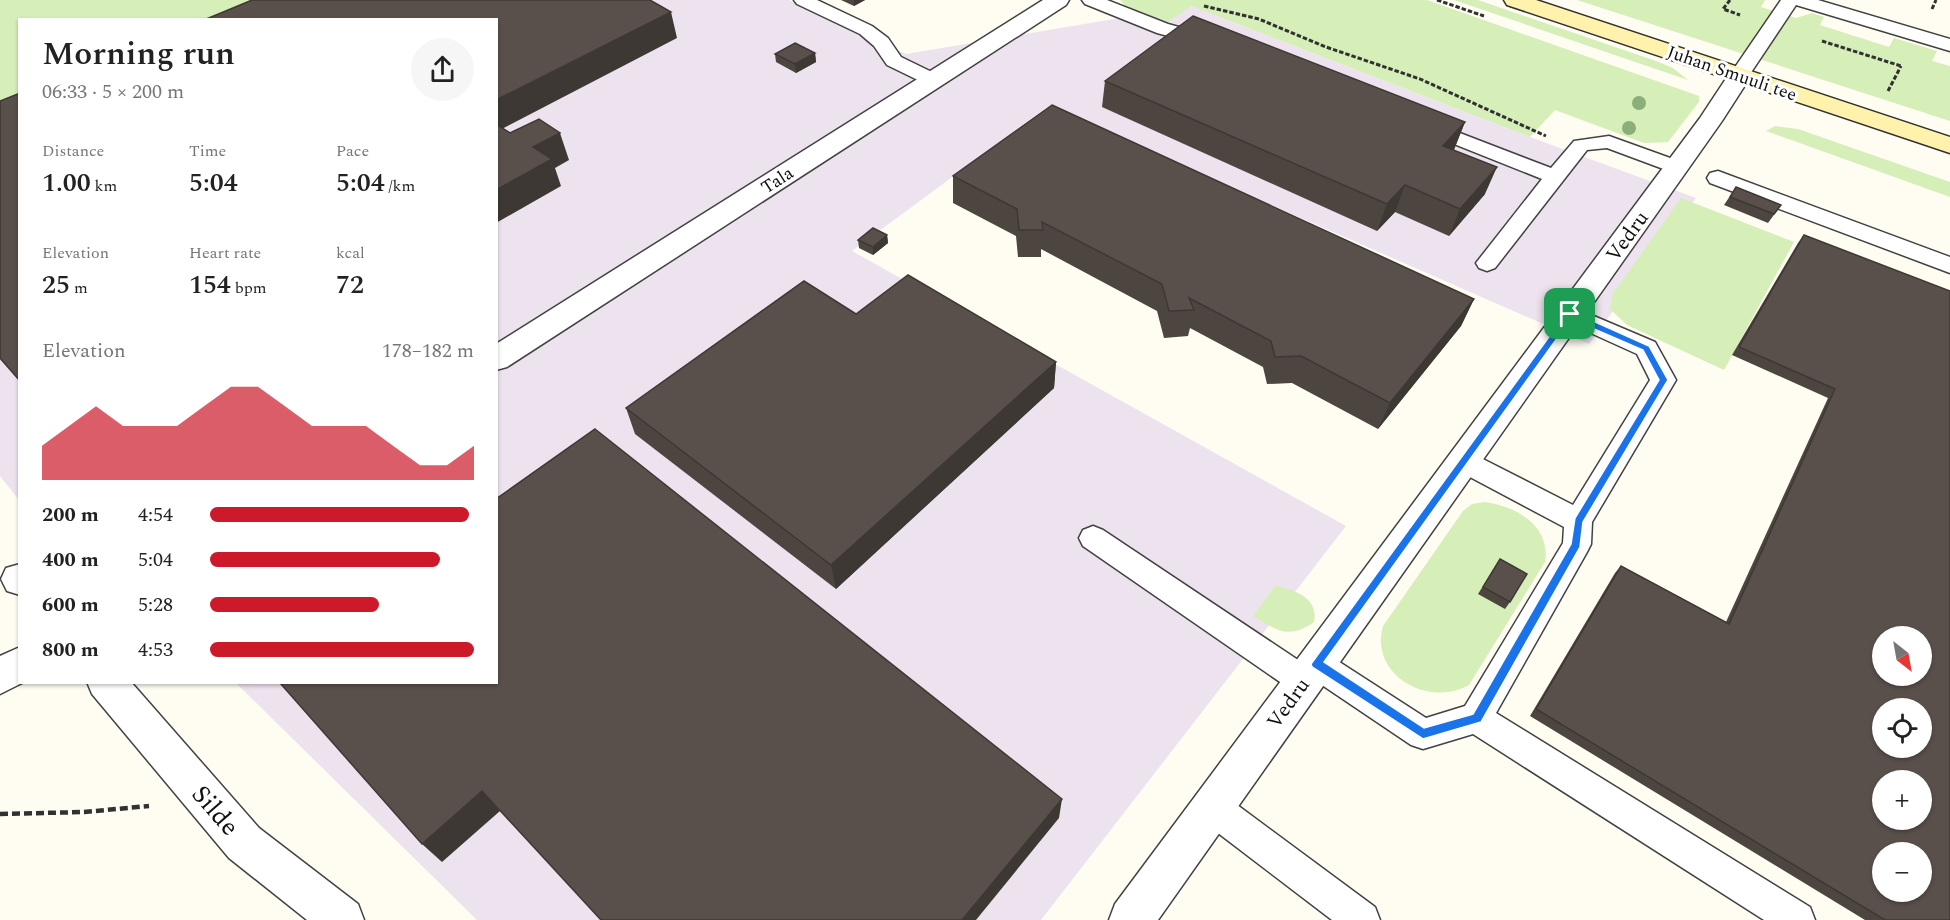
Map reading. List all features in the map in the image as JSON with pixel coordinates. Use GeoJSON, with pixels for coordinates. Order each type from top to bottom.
{"type":"FeatureCollection","features":[{"type":"Feature","properties":{"kind":"main road","name":"Juhan Smuuli tee"},"geometry":{"type":"LineString","coordinates":[[1515,0],[1950,145]]}},
{"type":"Feature","properties":{"kind":"street","name":"Tala"},"geometry":{"type":"LineString","coordinates":[[498,358],[1058,0]]}},
{"type":"Feature","properties":{"kind":"street","name":"Vedru"},"geometry":{"type":"LineString","coordinates":[[1131,920],[1677,168],[1739,76]]}},
{"type":"Feature","properties":{"kind":"street"},"geometry":{"type":"LineString","coordinates":[[0,677],[18,665]]}},
{"type":"Feature","properties":{"kind":"street","name":"Silde"},"geometry":{"type":"LineString","coordinates":[[108,684],[244,843],[342,920]]}},
{"type":"Feature","properties":{"kind":"lane"},"geometry":{"type":"LineString","coordinates":[[803,0],[866,30],[881,42],[894,61],[933,80]]}},
{"type":"Feature","properties":{"kind":"lane"},"geometry":{"type":"LineString","coordinates":[[1091,0],[1163,29],[1189,34],[1223,47]]}},
{"type":"Feature","properties":{"kind":"lane"},"geometry":{"type":"LineString","coordinates":[[1739,76],[1790,0]]}},
{"type":"Feature","properties":{"kind":"lane"},"geometry":{"type":"LineString","coordinates":[[1799,0],[1950,45]]}},
{"type":"Feature","properties":{"kind":"lane"},"geometry":{"type":"LineString","coordinates":[[1411,121],[1555,177]]}},
{"type":"Feature","properties":{"kind":"lane"},"geometry":{"type":"LineString","coordinates":[[1487,264],[1581,145],[1609,142],[1677,168]]}},
{"type":"Feature","properties":{"kind":"lane"},"geometry":{"type":"LineString","coordinates":[[1718,178],[1950,265]]}},
{"type":"Feature","properties":{"kind":"lane"},"geometry":{"type":"LineString","coordinates":[[1093,538],[1310,672],[1423,734],[1476,718],[1577,544],[1578,521],[1663,380],[1646,348],[1570,314]]}},
{"type":"Feature","properties":{"kind":"lane"},"geometry":{"type":"LineString","coordinates":[[1463,461],[1578,521]]}},
{"type":"Feature","properties":{"kind":"lane"},"geometry":{"type":"LineString","coordinates":[[1476,718],[1797,920]]}},
{"type":"Feature","properties":{"kind":"lane"},"geometry":{"type":"LineString","coordinates":[[1213,808],[1362,920]]}},
{"type":"Feature","properties":{"kind":"path"},"geometry":{"type":"LineString","coordinates":[[1874,120],[1936,0]]}},
{"type":"Feature","properties":{"kind":"path"},"geometry":{"type":"LineString","coordinates":[[1197,5],[1259,20],[1326,47],[1409,75],[1496,112],[1576,151]]}},
{"type":"Feature","properties":{"kind":"path"},"geometry":{"type":"LineString","coordinates":[[0,814],[84,812],[149,806]]}},
{"type":"Feature","properties":{"kind":"shaded area"},"geometry":{"type":"Polygon","coordinates":[[[296,0],[789,0],[906,54],[1191,6],[1530,137],[1696,198],[1589,344],[1047,107],[852,251],[1346,526],[1041,920],[477,920],[237,684],[498,684],[498,18],[476,18],[296,0]]]}},
{"type":"Feature","properties":{"kind":"shaded area"},"geometry":{"type":"Polygon","coordinates":[[[18,112],[18,499],[0,476],[0,120],[18,112]]]}},
{"type":"Feature","properties":{"kind":"green space"},"geometry":{"type":"Polygon","coordinates":[[[0,0],[296,0],[251,18],[18,18],[18,112],[0,120],[0,0]]]}},
{"type":"Feature","properties":{"kind":"green space"},"geometry":{"type":"Polygon","coordinates":[[[1120,0],[1427,0],[1699,96],[1699,102],[1668,142],[1644,143],[1555,110],[1530,137],[1191,6],[1168,22],[1125,6],[1120,0]]]}},
{"type":"Feature","properties":{"kind":"green space"},"geometry":{"type":"Polygon","coordinates":[[[1454,0],[1478,0],[1656,61],[1673,68],[1688,80],[1454,0]]]}},
{"type":"Feature","properties":{"kind":"green space"},"geometry":{"type":"Polygon","coordinates":[[[1577,0],[1765,0],[1761,7],[1796,18],[1812,13],[1824,17],[1820,25],[1889,47],[1894,38],[1937,51],[1932,61],[1950,66],[1950,121],[1577,0]]]}},
{"type":"Feature","properties":{"kind":"green space"},"geometry":{"type":"Polygon","coordinates":[[[1775,126],[1798,129],[1950,182],[1950,197],[1766,131],[1775,126]]]}},
{"type":"Feature","properties":{"kind":"green space"},"geometry":{"type":"Polygon","coordinates":[[[1681,198],[1794,242],[1724,370],[1627,325],[1610,309],[1612,295],[1681,198]]]}},
{"type":"Feature","properties":{"kind":"green space"},"geometry":{"type":"Polygon","coordinates":[[[1485,502],[1519,513],[1537,528],[1543,538],[1545,562],[1469,685],[1453,691],[1436,692],[1420,689],[1405,683],[1393,672],[1385,659],[1381,644],[1383,626],[1463,511],[1472,504],[1485,502]]]}},
{"type":"Feature","properties":{"kind":"green space"},"geometry":{"type":"Polygon","coordinates":[[[1275,586],[1304,596],[1313,606],[1314,622],[1290,632],[1276,629],[1253,616],[1275,586]]]}},
{"type":"Feature","properties":{"kind":"building"},"geometry":{"type":"Polygon","coordinates":[[[252,0],[650,0],[671,12],[498,99],[498,18],[209,18],[252,0]]]}},
{"type":"Feature","properties":{"kind":"building"},"geometry":{"type":"Polygon","coordinates":[[[1193,16],[1465,122],[1443,146],[1497,167],[1460,209],[1405,185],[1387,204],[1105,81],[1193,16]]]}},
{"type":"Feature","properties":{"kind":"building"},"geometry":{"type":"Polygon","coordinates":[[[795,43],[815,53],[795,64],[775,54],[795,43]]]}},
{"type":"Feature","properties":{"kind":"building"},"geometry":{"type":"Polygon","coordinates":[[[18,94],[18,379],[0,358],[0,101],[18,94]]]}},
{"type":"Feature","properties":{"kind":"building"},"geometry":{"type":"Polygon","coordinates":[[[1052,105],[1474,299],[1390,403],[1301,356],[1275,357],[1271,341],[1189,298],[1194,310],[1169,311],[1162,284],[1042,222],[1043,230],[1019,230],[1017,209],[953,176],[1052,105]]]}},
{"type":"Feature","properties":{"kind":"building"},"geometry":{"type":"Polygon","coordinates":[[[539,119],[560,133],[533,147],[552,159],[498,189],[498,125],[510,133],[539,119]]]}},
{"type":"Feature","properties":{"kind":"building"},"geometry":{"type":"Polygon","coordinates":[[[1736,187],[1781,205],[1774,214],[1730,197],[1736,187]]]}},
{"type":"Feature","properties":{"kind":"building"},"geometry":{"type":"Polygon","coordinates":[[[873,228],[887,235],[873,247],[858,240],[873,228]]]}},
{"type":"Feature","properties":{"kind":"building"},"geometry":{"type":"Polygon","coordinates":[[[1804,235],[1950,291],[1950,920],[1885,920],[1536,709],[1621,566],[1729,624],[1835,389],[1739,347],[1804,235]]]}},
{"type":"Feature","properties":{"kind":"building"},"geometry":{"type":"Polygon","coordinates":[[[908,275],[1056,362],[831,565],[626,408],[804,281],[856,314],[908,275]]]}},
{"type":"Feature","properties":{"kind":"building"},"geometry":{"type":"Polygon","coordinates":[[[595,429],[1062,799],[962,920],[601,920],[482,791],[422,844],[281,684],[498,684],[498,498],[595,429]]]}},
{"type":"Feature","properties":{"kind":"building"},"geometry":{"type":"Polygon","coordinates":[[[1500,559],[1527,574],[1510,602],[1483,587],[1500,559]]]}},
{"type":"Feature","properties":{"kind":"route"},"geometry":{"type":"LineString","coordinates":[[1570,314],[1646,348],[1663,380],[1578,521],[1577,544],[1476,718],[1423,734],[1316,664],[1570,314]]}}]}
